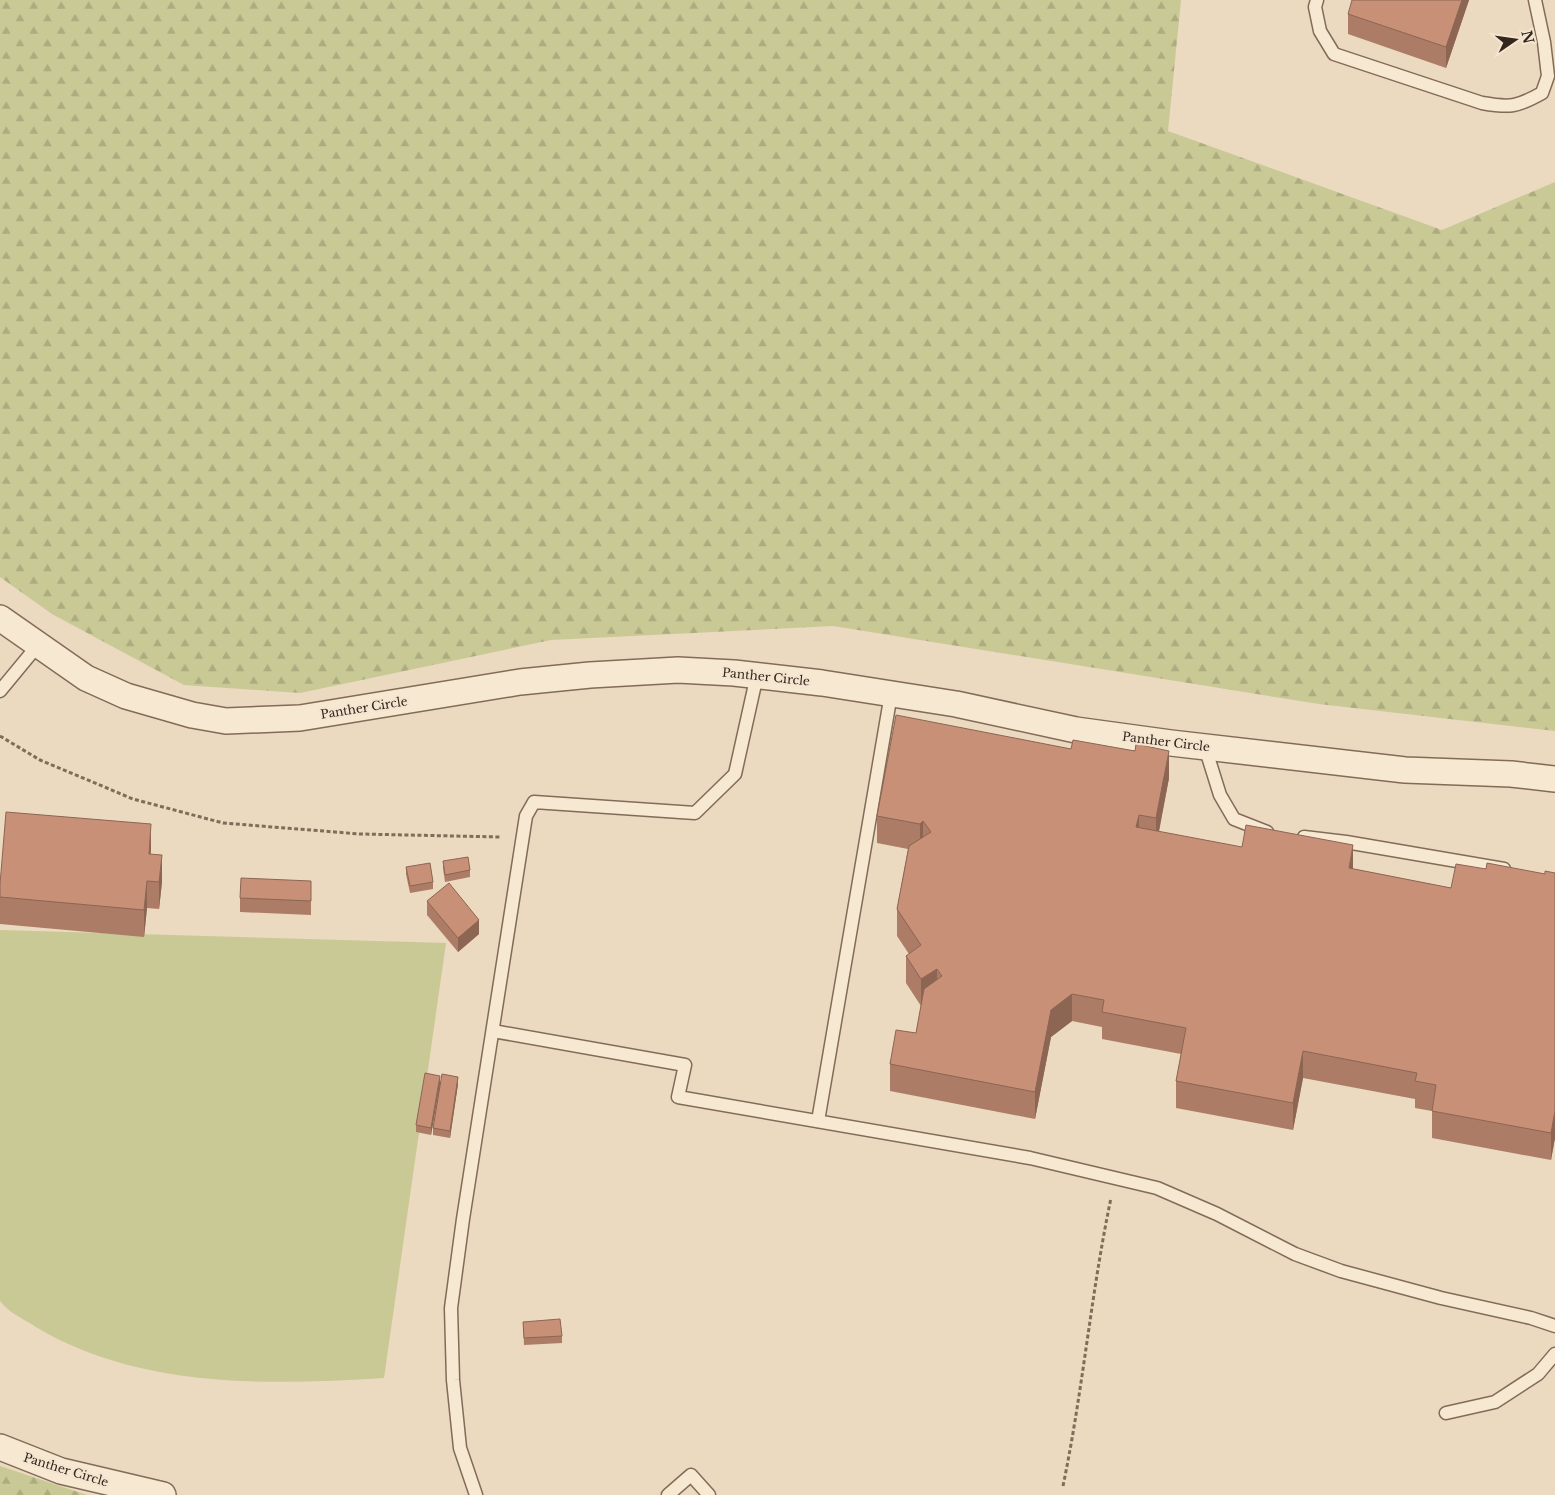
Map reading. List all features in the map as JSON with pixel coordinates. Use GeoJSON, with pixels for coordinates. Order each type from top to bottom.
{"type":"FeatureCollection","features":[{"type":"Feature","properties":{"kind":"street","name":"Panther Circle"},"geometry":{"type":"LineString","coordinates":[[0,618],[86,678],[126,696],[192,715],[226,721],[300,718],[520,682],[590,674],[678,670],[757,675],[822,683],[956,704],[1076,730],[1205,747],[1405,770],[1511,774],[1555,779]]}},
{"type":"Feature","properties":{"kind":"street","name":"Panther Circle"},"geometry":{"type":"LineString","coordinates":[[0,1447],[61,1470],[163,1495]]}},
{"type":"Feature","properties":{"kind":"lane"},"geometry":{"type":"LineString","coordinates":[[1317,0],[1315,7],[1320,31],[1334,54],[1482,102],[1504,107],[1525,102],[1542,93],[1548,76],[1544,42],[1535,0]]}},
{"type":"Feature","properties":{"kind":"lane"},"geometry":{"type":"LineString","coordinates":[[0,691],[38,644]]}},
{"type":"Feature","properties":{"kind":"lane"},"geometry":{"type":"LineString","coordinates":[[476,1495],[460,1448],[453,1380],[451,1308],[463,1219],[526,816],[534,802],[695,813],[735,774],[757,675]]}},
{"type":"Feature","properties":{"kind":"lane"},"geometry":{"type":"LineString","coordinates":[[818,1121],[891,694]]}},
{"type":"Feature","properties":{"kind":"lane"},"geometry":{"type":"LineString","coordinates":[[1205,747],[1220,795],[1234,819],[1271,834],[1346,842],[1517,871]]}},
{"type":"Feature","properties":{"kind":"lane"},"geometry":{"type":"LineString","coordinates":[[492,1031],[685,1065],[678,1097],[1030,1158],[1157,1188],[1217,1214],[1295,1254],[1341,1271],[1441,1298],[1531,1318],[1555,1326]]}},
{"type":"Feature","properties":{"kind":"lane"},"geometry":{"type":"LineString","coordinates":[[1446,1413],[1495,1402],[1538,1374],[1555,1354]]}},
{"type":"Feature","properties":{"kind":"lane"},"geometry":{"type":"LineString","coordinates":[[668,1495],[691,1475],[709,1495]]}},
{"type":"Feature","properties":{"kind":"path"},"geometry":{"type":"LineString","coordinates":[[0,736],[40,760],[133,799],[223,823],[360,834],[523,836]]}},
{"type":"Feature","properties":{"kind":"path"},"geometry":{"type":"LineString","coordinates":[[1063,1486],[1073,1437],[1108,1213]]}},
{"type":"Feature","properties":{"kind":"green space"},"geometry":{"type":"Polygon","coordinates":[[[0,0],[1181,0],[1168,131],[1442,230],[1555,182],[1555,731],[1319,704],[833,626],[551,640],[300,693],[184,685],[52,614],[0,577],[0,0]]]}},
{"type":"Feature","properties":{"kind":"green space"},"geometry":{"type":"Polygon","coordinates":[[[0,930],[446,943],[384,1378],[296,1382],[251,1381],[161,1372],[118,1362],[76,1347],[17,1316],[0,1301],[0,930]]]}},
{"type":"Feature","properties":{"kind":"green space"},"geometry":{"type":"Polygon","coordinates":[[[0,1466],[87,1495],[0,1495],[0,1466]]]}},
{"type":"Feature","properties":{"kind":"building"},"geometry":{"type":"Polygon","coordinates":[[[1352,0],[1462,0],[1446,47],[1348,14],[1352,0]]]}},
{"type":"Feature","properties":{"kind":"building"},"geometry":{"type":"Polygon","coordinates":[[[896,715],[1071,749],[1073,740],[1135,751],[1136,744],[1169,751],[1156,818],[1139,815],[1136,827],[1242,847],[1246,825],[1353,845],[1349,868],[1451,888],[1456,864],[1486,869],[1487,863],[1545,874],[1545,871],[1555,873],[1555,1111],[1551,1133],[1432,1111],[1436,1085],[1415,1081],[1417,1073],[1303,1051],[1293,1103],[1176,1081],[1186,1028],[1102,1012],[1104,1000],[1072,994],[1051,1010],[1035,1092],[890,1064],[896,1030],[916,1033],[924,989],[942,976],[937,969],[921,979],[906,956],[921,945],[897,909],[909,846],[931,832],[923,821],[920,824],[877,816],[896,715]]]}},
{"type":"Feature","properties":{"kind":"building"},"geometry":{"type":"Polygon","coordinates":[[[6,812],[151,824],[149,854],[162,855],[159,882],[147,881],[144,910],[0,897],[6,812]]]}},
{"type":"Feature","properties":{"kind":"building"},"geometry":{"type":"Polygon","coordinates":[[[468,857],[470,870],[445,875],[443,861],[468,857]]]}},
{"type":"Feature","properties":{"kind":"building"},"geometry":{"type":"Polygon","coordinates":[[[430,863],[433,882],[410,886],[406,867],[430,863]]]}},
{"type":"Feature","properties":{"kind":"building"},"geometry":{"type":"Polygon","coordinates":[[[241,878],[311,881],[311,901],[240,898],[241,878]]]}},
{"type":"Feature","properties":{"kind":"building"},"geometry":{"type":"Polygon","coordinates":[[[449,883],[479,920],[458,938],[427,901],[449,883]]]}},
{"type":"Feature","properties":{"kind":"building"},"geometry":{"type":"Polygon","coordinates":[[[425,1073],[440,1076],[431,1128],[416,1125],[425,1073]]]}},
{"type":"Feature","properties":{"kind":"building"},"geometry":{"type":"Polygon","coordinates":[[[442,1074],[458,1077],[450,1131],[433,1128],[442,1074]]]}},
{"type":"Feature","properties":{"kind":"building"},"geometry":{"type":"Polygon","coordinates":[[[560,1319],[562,1336],[524,1338],[523,1322],[560,1319]]]}}]}
